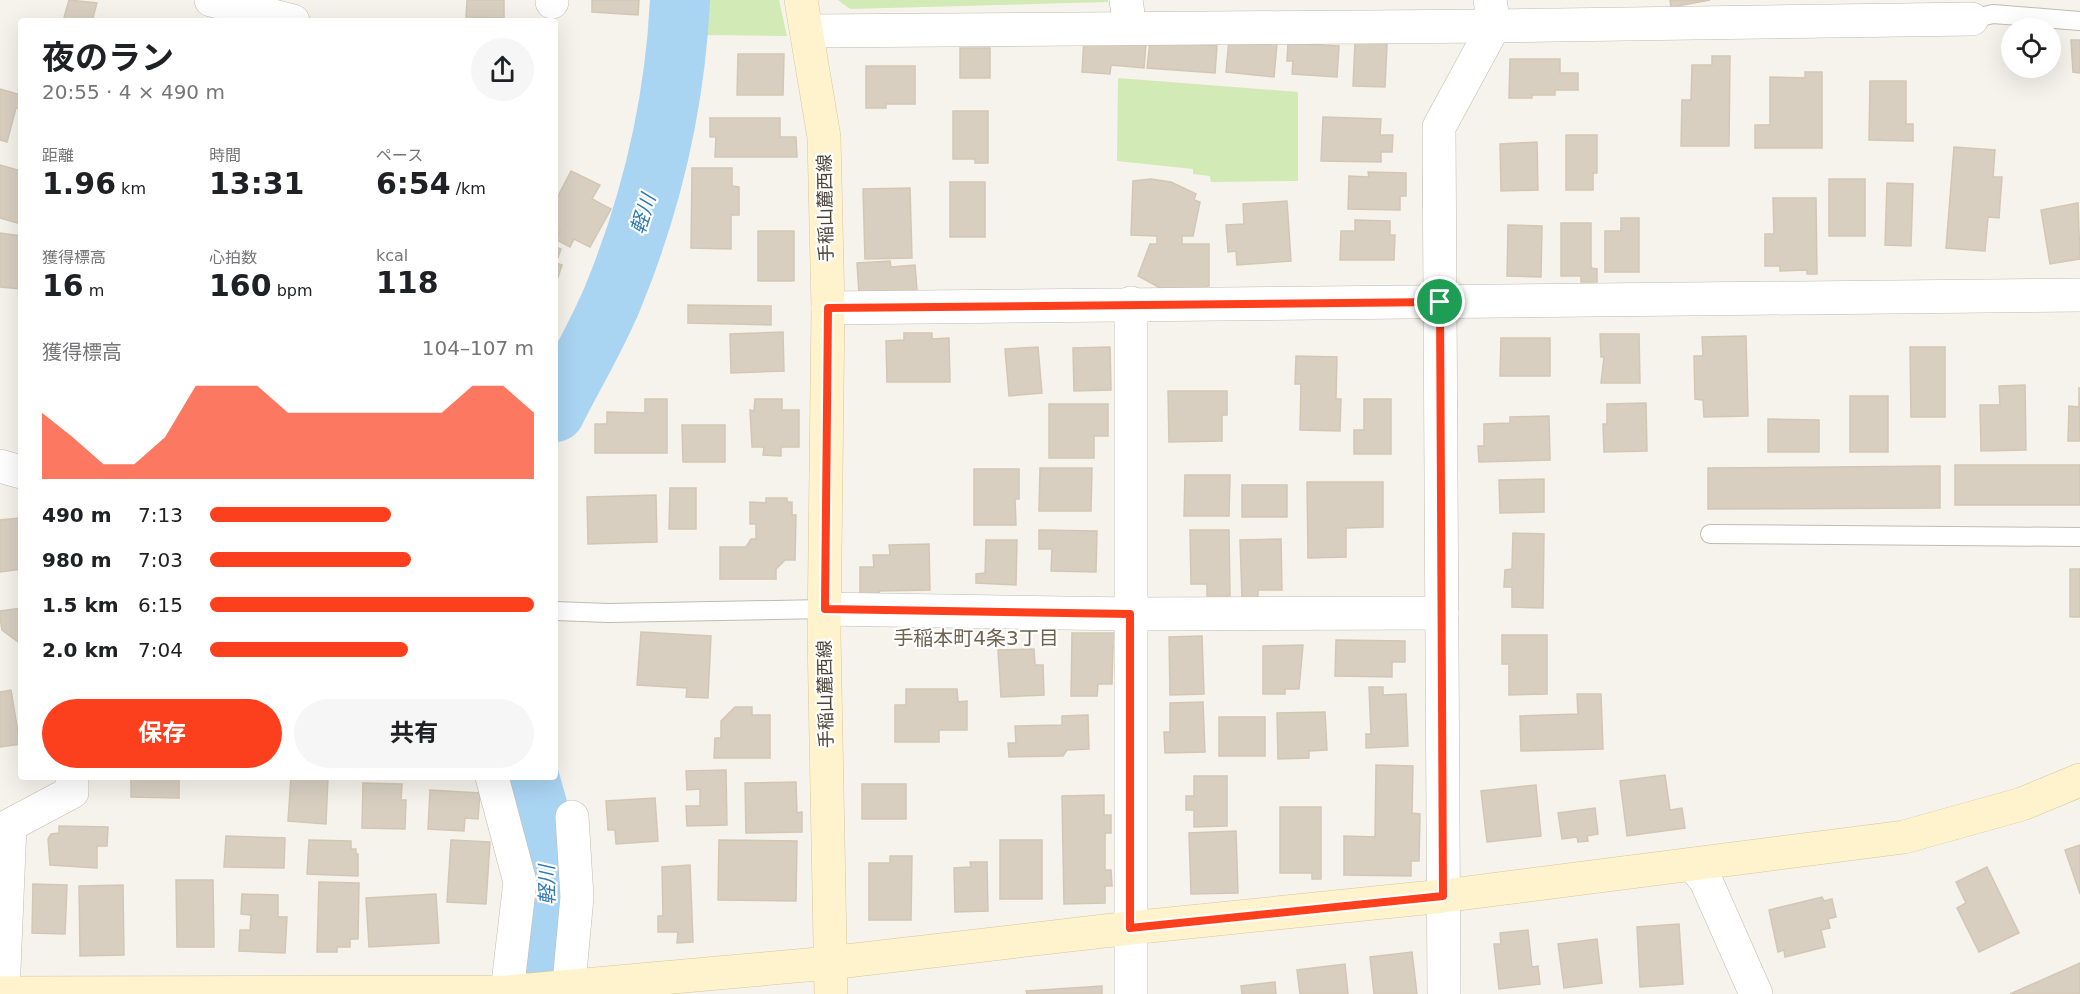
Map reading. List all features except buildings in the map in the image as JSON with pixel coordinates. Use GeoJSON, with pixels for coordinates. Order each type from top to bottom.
{"type":"FeatureCollection","features":[{"type":"Feature","properties":{"kind":"street"},"geometry":{"type":"LineString","coordinates":[[211,0],[280,18]]}},
{"type":"Feature","properties":{"kind":"street"},"geometry":{"type":"LineString","coordinates":[[1444,994],[1439,127],[1492,13]]}},
{"type":"Feature","properties":{"kind":"street"},"geometry":{"type":"LineString","coordinates":[[804,16],[1492,13],[1972,19]]}},
{"type":"Feature","properties":{"kind":"street","name":"手稲山麓西線"},"geometry":{"type":"LineString","coordinates":[[804,16],[824,137],[828,308],[825,609],[830,979]]}},
{"type":"Feature","properties":{"kind":"street"},"geometry":{"type":"LineString","coordinates":[[828,308],[1131,303],[2080,295]]}},
{"type":"Feature","properties":{"kind":"street"},"geometry":{"type":"LineString","coordinates":[[1131,303],[1131,994]]}},
{"type":"Feature","properties":{"kind":"street"},"geometry":{"type":"LineString","coordinates":[[0,466],[18,471]]}},
{"type":"Feature","properties":{"kind":"street"},"geometry":{"type":"LineString","coordinates":[[825,609],[1130,614],[1442,613]]}},
{"type":"Feature","properties":{"kind":"street"},"geometry":{"type":"LineString","coordinates":[[72,780],[72,792],[10,825],[2,993],[507,992],[830,979],[1130,928],[1443,896],[1694,866],[1904,837],[2022,804],[2080,780]]}},
{"type":"Feature","properties":{"kind":"street"},"geometry":{"type":"LineString","coordinates":[[493,780],[520,882],[507,992]]}},
{"type":"Feature","properties":{"kind":"street"},"geometry":{"type":"LineString","coordinates":[[569,990],[577,897],[572,817]]}},
{"type":"Feature","properties":{"kind":"street"},"geometry":{"type":"LineString","coordinates":[[1694,866],[1706,881],[1756,994]]}},
{"type":"Feature","properties":{"kind":"lane"},"geometry":{"type":"LineString","coordinates":[[1972,19],[1993,14],[2080,21]]}},
{"type":"Feature","properties":{"kind":"lane"},"geometry":{"type":"LineString","coordinates":[[1710,534],[2080,537]]}},
{"type":"Feature","properties":{"kind":"lane"},"geometry":{"type":"LineString","coordinates":[[558,611],[608,613],[825,609]]}},
{"type":"Feature","properties":{"kind":"green space"},"geometry":{"type":"Polygon","coordinates":[[[700,0],[779,0],[787,36],[699,35],[700,0]]]}},
{"type":"Feature","properties":{"kind":"green space"},"geometry":{"type":"Polygon","coordinates":[[[838,0],[1108,0],[1108,2],[850,9],[838,0]]]}},
{"type":"Feature","properties":{"kind":"green space"},"geometry":{"type":"Polygon","coordinates":[[[1118,78],[1298,92],[1298,181],[1211,182],[1210,176],[1193,174],[1193,169],[1117,161],[1118,78]]]}},
{"type":"Feature","properties":{"kind":"waterway","name":"軽川"},"geometry":{"type":"LineString","coordinates":[[558,406],[607,312],[639,225],[667,114],[680,0]]}},
{"type":"Feature","properties":{"kind":"waterway","name":"軽川"},"geometry":{"type":"LineString","coordinates":[[530,780],[545,836],[549,882],[548,939],[540,994]]}},
{"type":"Feature","properties":{"kind":"district","name":"手稲本町4条3丁目"},"geometry":{"type":"Point","coordinates":[976,638]}},
{"type":"Feature","properties":{"kind":"route"},"geometry":{"type":"LineString","coordinates":[[1440,302],[1443,896],[1130,928],[1130,614],[825,609],[828,308],[1131,303],[1440,302]]}}]}
